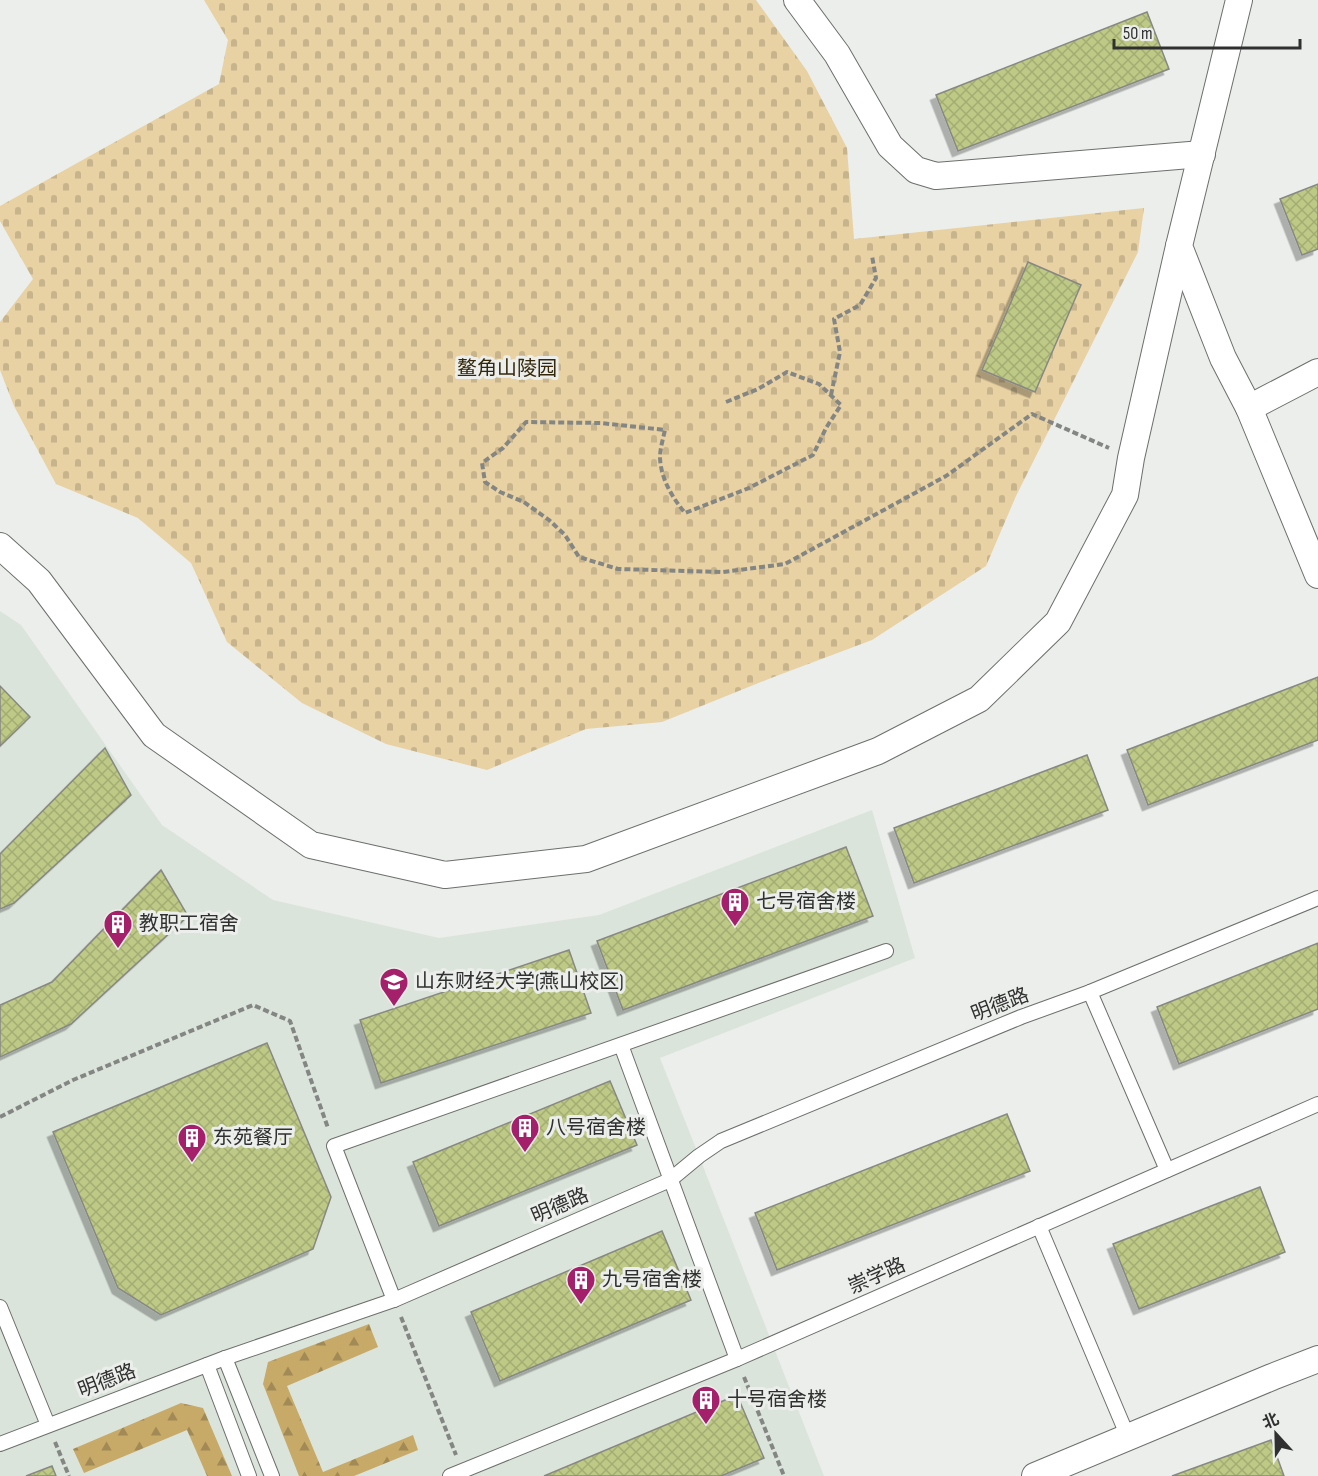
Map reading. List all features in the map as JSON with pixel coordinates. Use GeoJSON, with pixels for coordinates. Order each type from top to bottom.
{"type":"FeatureCollection","features":[{"type":"Feature","properties":{"kind":"street"},"geometry":{"type":"LineString","coordinates":[[797,0],[837,54],[890,146],[916,170],[936,176],[1202,154]]}},
{"type":"Feature","properties":{"kind":"street"},"geometry":{"type":"LineString","coordinates":[[0,546],[39,581],[154,735],[311,845],[445,875],[586,860],[878,752],[980,699],[1058,622],[1125,495],[1131,458],[1179,246],[1239,0]]}},
{"type":"Feature","properties":{"kind":"street"},"geometry":{"type":"LineString","coordinates":[[1179,246],[1223,358],[1249,408],[1318,574]]}},
{"type":"Feature","properties":{"kind":"street"},"geometry":{"type":"LineString","coordinates":[[1249,408],[1318,372]]}},
{"type":"Feature","properties":{"kind":"street"},"geometry":{"type":"LineString","coordinates":[[1035,1476],[1318,1359]]}},
{"type":"Feature","properties":{"kind":"lane","name":"明德路"},"geometry":{"type":"LineString","coordinates":[[0,1444],[225,1358],[394,1300],[670,1180],[721,1141],[1021,1017],[1122,980],[1318,898]]}},
{"type":"Feature","properties":{"kind":"lane"},"geometry":{"type":"LineString","coordinates":[[394,1300],[334,1146],[886,951]]}},
{"type":"Feature","properties":{"kind":"lane"},"geometry":{"type":"LineString","coordinates":[[1090,993],[1167,1170]]}},
{"type":"Feature","properties":{"kind":"lane"},"geometry":{"type":"LineString","coordinates":[[621,1045],[736,1359]]}},
{"type":"Feature","properties":{"kind":"lane","name":"崇学路"},"geometry":{"type":"LineString","coordinates":[[456,1473],[736,1359],[1318,1104]]}},
{"type":"Feature","properties":{"kind":"lane"},"geometry":{"type":"LineString","coordinates":[[1039,1226],[1128,1437]]}},
{"type":"Feature","properties":{"kind":"lane"},"geometry":{"type":"LineString","coordinates":[[0,1307],[48,1425]]}},
{"type":"Feature","properties":{"kind":"lane"},"geometry":{"type":"LineString","coordinates":[[225,1358],[272,1476]]}},
{"type":"Feature","properties":{"kind":"lane"},"geometry":{"type":"LineString","coordinates":[[207,1365],[249,1476]]}},
{"type":"Feature","properties":{"kind":"path"},"geometry":{"type":"LineString","coordinates":[[831,396],[840,352],[834,318],[860,305],[876,278],[872,256]]}},
{"type":"Feature","properties":{"kind":"path"},"geometry":{"type":"LineString","coordinates":[[726,402],[758,389],[787,372],[819,384],[841,405],[826,428],[813,455],[749,488],[685,513],[665,483],[660,457],[665,430],[601,423],[526,422],[503,448],[482,462],[485,482],[500,492],[524,502],[549,520],[565,535],[579,557],[618,569],[723,572],[785,564],[946,476],[1032,414],[1131,458]]}},
{"type":"Feature","properties":{"kind":"path"},"geometry":{"type":"LineString","coordinates":[[0,1117],[73,1080],[253,1005],[290,1021],[334,1146]]}},
{"type":"Feature","properties":{"kind":"path"},"geometry":{"type":"LineString","coordinates":[[394,1300],[456,1473]]}},
{"type":"Feature","properties":{"kind":"path"},"geometry":{"type":"LineString","coordinates":[[736,1359],[784,1476]]}},
{"type":"Feature","properties":{"kind":"path"},"geometry":{"type":"LineString","coordinates":[[48,1425],[69,1476]]}},
{"type":"Feature","properties":{"kind":"shaded area","name":"山东财经大学(燕山校区)"},"geometry":{"type":"Polygon","coordinates":[[[0,611],[21,625],[162,825],[273,900],[439,938],[599,915],[872,810],[915,958],[660,1058],[824,1476],[0,1476],[0,611]]]}},
{"type":"Feature","properties":{"kind":"green space","name":"鳌角山陵园"},"geometry":{"type":"Polygon","coordinates":[[[204,0],[756,0],[807,71],[847,148],[854,239],[1144,208],[1138,252],[1016,496],[986,566],[872,640],[662,722],[586,729],[487,770],[386,744],[302,703],[227,642],[191,563],[138,518],[56,484],[14,406],[0,370],[0,322],[33,279],[0,221],[0,206],[219,84],[228,40],[204,0]]]}},
{"type":"Feature","properties":{"kind":"green space"},"geometry":{"type":"Polygon","coordinates":[[[369,1324],[378,1347],[287,1386],[323,1472],[413,1435],[418,1450],[354,1476],[299,1476],[263,1384],[268,1362],[369,1324]]]}},
{"type":"Feature","properties":{"kind":"green space"},"geometry":{"type":"Polygon","coordinates":[[[181,1403],[203,1408],[232,1476],[207,1476],[187,1430],[84,1473],[73,1449],[181,1403]]]}},
{"type":"Feature","properties":{"kind":"building"},"geometry":{"type":"Polygon","coordinates":[[[1147,12],[1169,69],[958,151],[936,95],[1147,12]]]}},
{"type":"Feature","properties":{"kind":"building"},"geometry":{"type":"Polygon","coordinates":[[[1318,184],[1318,249],[1302,255],[1280,199],[1318,184]]]}},
{"type":"Feature","properties":{"kind":"building"},"geometry":{"type":"Polygon","coordinates":[[[1028,262],[1081,285],[1035,392],[982,370],[1028,262]]]}},
{"type":"Feature","properties":{"kind":"building"},"geometry":{"type":"Polygon","coordinates":[[[1318,677],[1318,740],[1148,805],[1127,750],[1318,677]]]}},
{"type":"Feature","properties":{"kind":"building"},"geometry":{"type":"Polygon","coordinates":[[[0,686],[30,717],[0,746],[0,686]]]}},
{"type":"Feature","properties":{"kind":"building"},"geometry":{"type":"Polygon","coordinates":[[[105,748],[131,795],[14,903],[0,909],[0,854],[105,748]]]}},
{"type":"Feature","properties":{"kind":"building"},"geometry":{"type":"Polygon","coordinates":[[[1087,755],[1108,810],[914,883],[894,828],[1087,755]]]}},
{"type":"Feature","properties":{"kind":"building","name":"七号宿舍楼"},"geometry":{"type":"Polygon","coordinates":[[[846,847],[873,916],[623,1010],[597,941],[846,847]]]}},
{"type":"Feature","properties":{"kind":"building","name":"教职工宿舍"},"geometry":{"type":"Polygon","coordinates":[[[161,870],[188,916],[71,1024],[0,1057],[0,1005],[52,982],[161,870]]]}},
{"type":"Feature","properties":{"kind":"building"},"geometry":{"type":"Polygon","coordinates":[[[1318,943],[1318,1009],[1179,1064],[1157,1007],[1318,943]]]}},
{"type":"Feature","properties":{"kind":"building"},"geometry":{"type":"Polygon","coordinates":[[[569,950],[591,1013],[381,1083],[360,1020],[569,950]]]}},
{"type":"Feature","properties":{"kind":"building","name":"东苑餐厅"},"geometry":{"type":"Polygon","coordinates":[[[267,1043],[331,1197],[313,1249],[161,1315],[118,1288],[53,1132],[267,1043]]]}},
{"type":"Feature","properties":{"kind":"building","name":"八号宿舍楼"},"geometry":{"type":"Polygon","coordinates":[[[610,1081],[637,1145],[439,1226],[413,1162],[610,1081]]]}},
{"type":"Feature","properties":{"kind":"building"},"geometry":{"type":"Polygon","coordinates":[[[1007,1114],[1030,1171],[777,1270],[755,1213],[1007,1114]]]}},
{"type":"Feature","properties":{"kind":"building"},"geometry":{"type":"Polygon","coordinates":[[[1260,1187],[1285,1252],[1139,1309],[1113,1244],[1260,1187]]]}},
{"type":"Feature","properties":{"kind":"building","name":"九号宿舍楼"},"geometry":{"type":"Polygon","coordinates":[[[662,1231],[691,1300],[500,1381],[471,1312],[662,1231]]]}},
{"type":"Feature","properties":{"kind":"building","name":"十号宿舍楼"},"geometry":{"type":"Polygon","coordinates":[[[737,1395],[764,1458],[721,1476],[544,1476],[737,1395]]]}},
{"type":"Feature","properties":{"kind":"building"},"geometry":{"type":"Polygon","coordinates":[[[1271,1440],[1284,1476],[1172,1476],[1271,1440]]]}},
{"type":"Feature","properties":{"kind":"building"},"geometry":{"type":"Polygon","coordinates":[[[52,1466],[56,1476],[26,1476],[52,1466]]]}},
{"type":"Feature","properties":{"kind":"place","name":"七号宿舍楼"},"geometry":{"type":"Point","coordinates":[735,928]}},
{"type":"Feature","properties":{"kind":"place","name":"教职工宿舍"},"geometry":{"type":"Point","coordinates":[118,950]}},
{"type":"Feature","properties":{"kind":"place","name":"山东财经大学(燕山校区)"},"geometry":{"type":"Point","coordinates":[394,1008]}},
{"type":"Feature","properties":{"kind":"place","name":"八号宿舍楼"},"geometry":{"type":"Point","coordinates":[525,1154]}},
{"type":"Feature","properties":{"kind":"place","name":"东苑餐厅"},"geometry":{"type":"Point","coordinates":[192,1164]}},
{"type":"Feature","properties":{"kind":"place","name":"九号宿舍楼"},"geometry":{"type":"Point","coordinates":[581,1306]}},
{"type":"Feature","properties":{"kind":"place","name":"十号宿舍楼"},"geometry":{"type":"Point","coordinates":[706,1426]}}]}
